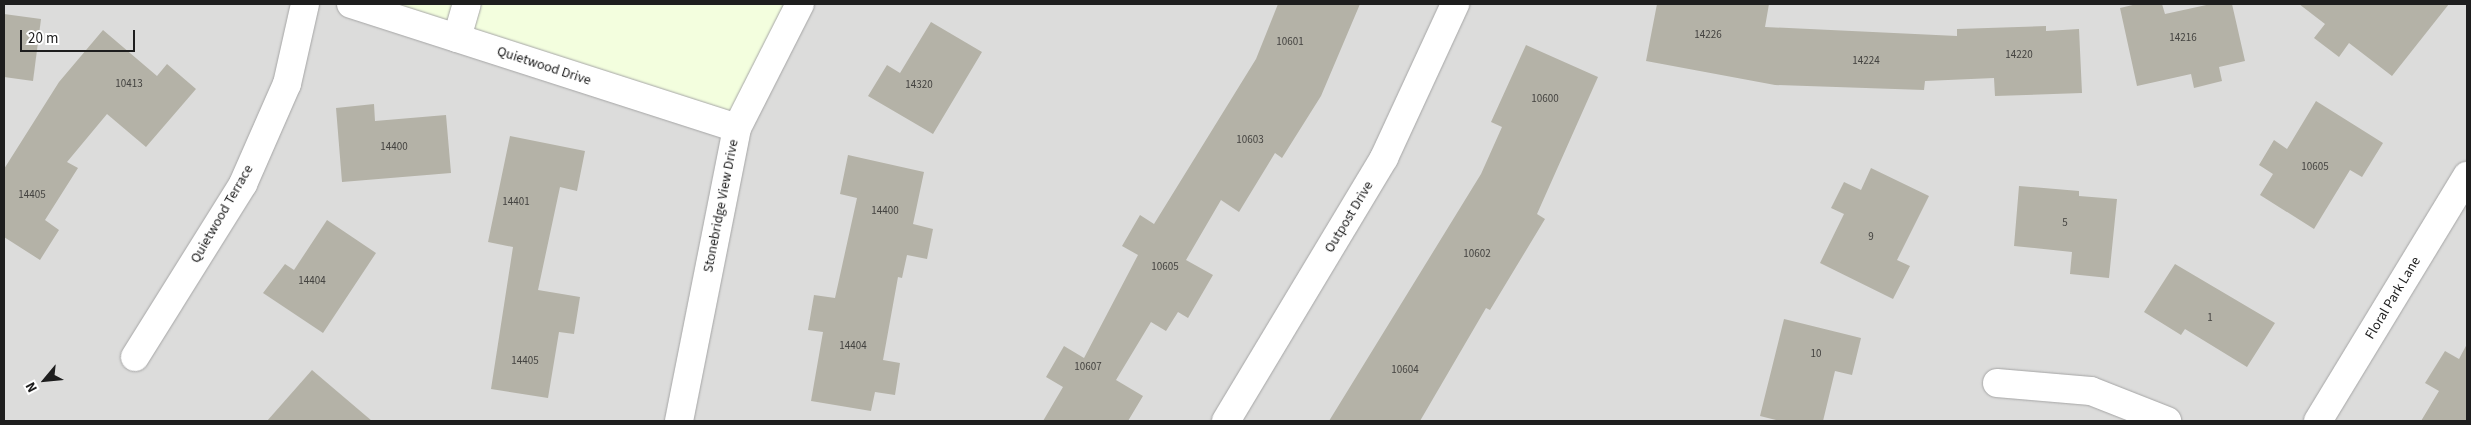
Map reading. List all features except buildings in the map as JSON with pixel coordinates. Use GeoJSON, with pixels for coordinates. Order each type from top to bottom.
{"type":"FeatureCollection","features":[{"type":"Feature","properties":{"kind":"street","name":"Quietwood Terrace"},"geometry":{"type":"LineString","coordinates":[[135,357],[243,184],[287,84],[305,4]]}},
{"type":"Feature","properties":{"kind":"street","name":"Quietwood Drive"},"geometry":{"type":"LineString","coordinates":[[351,4],[737,128]]}},
{"type":"Feature","properties":{"kind":"street"},"geometry":{"type":"LineString","coordinates":[[457,38],[468,4]]}},
{"type":"Feature","properties":{"kind":"street","name":"Stonebridge View Drive"},"geometry":{"type":"LineString","coordinates":[[679,421],[737,128],[800,4]]}},
{"type":"Feature","properties":{"kind":"street","name":"Outpost Drive"},"geometry":{"type":"LineString","coordinates":[[1226,421],[1384,158],[1455,4]]}},
{"type":"Feature","properties":{"kind":"street","name":"Floral Park Lane"},"geometry":{"type":"LineString","coordinates":[[2318,421],[2467,176]]}},
{"type":"Feature","properties":{"kind":"street"},"geometry":{"type":"LineString","coordinates":[[1997,382],[2090,391],[2167,421]]}},
{"type":"Feature","properties":{"kind":"shaded area"},"geometry":{"type":"Polygon","coordinates":[[[4,4],[2467,4],[2467,421],[4,421],[4,4]]]}},
{"type":"Feature","properties":{"kind":"shaded area"},"geometry":{"type":"Polygon","coordinates":[[[351,4],[800,4],[737,128],[351,4]]]}}]}
